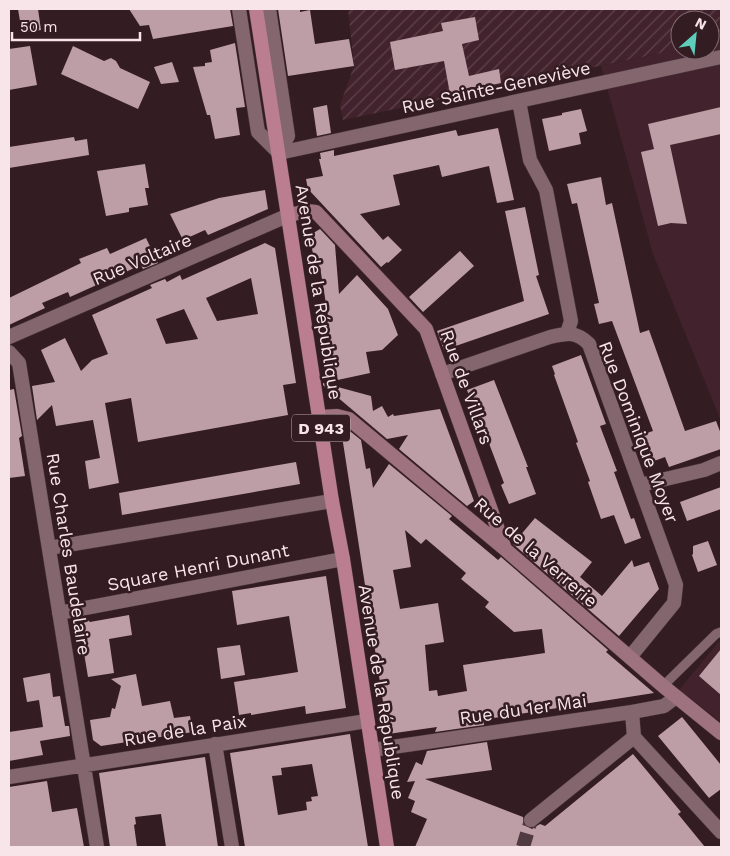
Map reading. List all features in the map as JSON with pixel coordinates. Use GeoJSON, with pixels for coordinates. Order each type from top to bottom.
{"type":"FeatureCollection","features":[{"type":"Feature","properties":{"kind":"main road","name":"Avenue de la République"},"geometry":{"type":"LineString","coordinates":[[256,9],[387,847]]}},
{"type":"Feature","properties":{"kind":"main road","name":"Rue de Villars"},"geometry":{"type":"LineString","coordinates":[[289,215],[307,211],[316,212],[426,329],[506,550]]}},
{"type":"Feature","properties":{"kind":"main road","name":"Rue de la Verrerie"},"geometry":{"type":"LineString","coordinates":[[319,417],[337,416],[349,419],[506,550],[676,698],[721,733]]}},
{"type":"Feature","properties":{"kind":"street"},"geometry":{"type":"LineString","coordinates":[[239,9],[258,132],[278,153],[288,136],[269,9]]}},
{"type":"Feature","properties":{"kind":"street","name":"Rue Sainte-Geneviève"},"geometry":{"type":"LineString","coordinates":[[278,153],[721,57]]}},
{"type":"Feature","properties":{"kind":"street"},"geometry":{"type":"LineString","coordinates":[[442,374],[550,336],[568,333],[571,321],[546,190],[530,160],[519,101]]}},
{"type":"Feature","properties":{"kind":"street","name":"Rue Voltaire"},"geometry":{"type":"LineString","coordinates":[[9,337],[289,215]]}},
{"type":"Feature","properties":{"kind":"street","name":"Rue Dominique Moyer"},"geometry":{"type":"LineString","coordinates":[[568,333],[581,337],[589,344],[676,585],[674,603],[630,657]]}},
{"type":"Feature","properties":{"kind":"street","name":"Rue Charles Baudelaire"},"geometry":{"type":"LineString","coordinates":[[9,352],[19,364],[97,847]]}},
{"type":"Feature","properties":{"kind":"street"},"geometry":{"type":"LineString","coordinates":[[640,485],[704,470],[721,463]]}},
{"type":"Feature","properties":{"kind":"street"},"geometry":{"type":"LineString","coordinates":[[49,548],[332,501]]}},
{"type":"Feature","properties":{"kind":"street","name":"Square Henri Dunant"},"geometry":{"type":"LineString","coordinates":[[59,612],[343,559]]}},
{"type":"Feature","properties":{"kind":"street","name":"Rue du 1er Mai"},"geometry":{"type":"LineString","coordinates":[[372,750],[632,712],[664,706],[676,698]]}},
{"type":"Feature","properties":{"kind":"street"},"geometry":{"type":"LineString","coordinates":[[632,712],[634,737],[721,832]]}},
{"type":"Feature","properties":{"kind":"street","name":"Rue de la Paix"},"geometry":{"type":"LineString","coordinates":[[9,777],[367,721]]}},
{"type":"Feature","properties":{"kind":"street"},"geometry":{"type":"LineString","coordinates":[[531,820],[634,737]]}},
{"type":"Feature","properties":{"kind":"street"},"geometry":{"type":"LineString","coordinates":[[216,744],[232,847]]}},
{"type":"Feature","properties":{"kind":"lane"},"geometry":{"type":"LineString","coordinates":[[663,686],[716,634],[721,632]]}},
{"type":"Feature","properties":{"kind":"shaded area"},"geometry":{"type":"Polygon","coordinates":[[[348,9],[721,9],[721,40],[720,10],[670,10],[670,51],[343,120],[340,105],[354,66],[348,9]]]}},
{"type":"Feature","properties":{"kind":"shaded area"},"geometry":{"type":"Polygon","coordinates":[[[720,40],[721,421],[653,254],[601,66],[670,51],[670,60],[720,60],[720,40]]]}},
{"type":"Feature","properties":{"kind":"shaded area"},"geometry":{"type":"Polygon","coordinates":[[[721,639],[721,722],[679,690],[721,639]]]}},
{"type":"Feature","properties":{"kind":"building"},"geometry":{"type":"Polygon","coordinates":[[[18,9],[38,9],[41,30],[22,33],[18,9]]]}},
{"type":"Feature","properties":{"kind":"building"},"geometry":{"type":"Polygon","coordinates":[[[129,9],[230,9],[233,26],[153,39],[149,25],[140,26],[129,9]]]}},
{"type":"Feature","properties":{"kind":"building"},"geometry":{"type":"Polygon","coordinates":[[[278,9],[300,9],[300,12],[310,10],[315,44],[349,39],[354,66],[288,76],[278,9]]]}},
{"type":"Feature","properties":{"kind":"building"},"geometry":{"type":"Polygon","coordinates":[[[475,17],[479,40],[462,44],[469,76],[499,69],[501,83],[450,94],[444,61],[395,70],[390,42],[443,31],[441,23],[475,17]]]}},
{"type":"Feature","properties":{"kind":"building"},"geometry":{"type":"Polygon","coordinates":[[[235,43],[245,107],[236,108],[240,135],[215,139],[210,115],[207,115],[193,67],[205,66],[205,63],[212,62],[210,50],[235,43]]]}},
{"type":"Feature","properties":{"kind":"building"},"geometry":{"type":"Polygon","coordinates":[[[30,46],[37,85],[9,90],[9,49],[30,46]]]}},
{"type":"Feature","properties":{"kind":"building"},"geometry":{"type":"Polygon","coordinates":[[[73,46],[104,61],[111,58],[116,61],[120,68],[150,82],[138,109],[61,74],[73,46]]]}},
{"type":"Feature","properties":{"kind":"building"},"geometry":{"type":"Polygon","coordinates":[[[172,62],[179,82],[161,84],[154,67],[172,62]]]}},
{"type":"Feature","properties":{"kind":"building"},"geometry":{"type":"Polygon","coordinates":[[[327,105],[331,133],[317,136],[313,108],[327,105]]]}},
{"type":"Feature","properties":{"kind":"building"},"geometry":{"type":"Polygon","coordinates":[[[721,107],[721,134],[670,145],[687,224],[671,223],[658,226],[641,152],[654,149],[648,124],[721,107]]]}},
{"type":"Feature","properties":{"kind":"building"},"geometry":{"type":"Polygon","coordinates":[[[581,109],[587,131],[579,133],[581,144],[549,151],[542,119],[581,109]]]}},
{"type":"Feature","properties":{"kind":"building"},"geometry":{"type":"Polygon","coordinates":[[[498,128],[514,200],[497,203],[489,166],[442,177],[439,165],[393,175],[400,205],[360,214],[383,240],[388,236],[402,250],[381,267],[308,189],[306,179],[323,176],[319,159],[321,159],[320,153],[334,150],[334,156],[456,130],[458,136],[498,128]]]}},
{"type":"Feature","properties":{"kind":"building"},"geometry":{"type":"Polygon","coordinates":[[[74,137],[75,141],[87,139],[89,155],[9,168],[9,147],[74,137]]]}},
{"type":"Feature","properties":{"kind":"building"},"geometry":{"type":"Polygon","coordinates":[[[145,164],[149,188],[145,188],[148,205],[129,208],[129,212],[106,216],[97,171],[145,164]]]}},
{"type":"Feature","properties":{"kind":"building"},"geometry":{"type":"Polygon","coordinates":[[[601,177],[606,205],[612,203],[640,333],[649,330],[685,431],[716,421],[721,434],[721,449],[669,467],[665,457],[646,464],[637,436],[653,431],[612,321],[599,324],[594,304],[599,303],[577,203],[572,204],[567,184],[601,177]]]}},
{"type":"Feature","properties":{"kind":"building"},"geometry":{"type":"Polygon","coordinates":[[[265,190],[268,209],[208,235],[205,230],[183,240],[170,214],[219,198],[265,190]]]}},
{"type":"Feature","properties":{"kind":"building"},"geometry":{"type":"Polygon","coordinates":[[[525,207],[539,275],[536,276],[549,314],[444,350],[437,331],[524,301],[505,211],[525,207]]]}},
{"type":"Feature","properties":{"kind":"building"},"geometry":{"type":"Polygon","coordinates":[[[320,229],[335,245],[339,294],[357,275],[388,309],[398,335],[382,350],[366,352],[370,373],[333,381],[323,316],[328,316],[320,267],[315,268],[310,235],[320,229]]]}},
{"type":"Feature","properties":{"kind":"building"},"geometry":{"type":"Polygon","coordinates":[[[146,238],[158,263],[143,269],[141,265],[70,297],[68,292],[42,303],[45,308],[9,325],[9,298],[81,263],[79,259],[107,248],[110,254],[146,238]]]}},
{"type":"Feature","properties":{"kind":"building"},"geometry":{"type":"Polygon","coordinates":[[[265,243],[275,248],[296,383],[283,385],[288,415],[138,442],[131,398],[105,403],[119,483],[89,489],[85,461],[100,458],[93,420],[56,426],[52,405],[37,420],[32,386],[55,382],[41,350],[65,338],[81,371],[92,360],[108,354],[92,315],[152,288],[150,285],[165,279],[167,282],[180,275],[182,280],[265,243]],[[251,278],[206,298],[217,321],[258,314],[251,278]],[[184,309],[156,319],[166,344],[198,339],[184,309]]]}},
{"type":"Feature","properties":{"kind":"building"},"geometry":{"type":"Polygon","coordinates":[[[460,251],[474,266],[423,312],[409,297],[460,251]]]}},
{"type":"Feature","properties":{"kind":"building"},"geometry":{"type":"Polygon","coordinates":[[[581,355],[606,424],[600,426],[617,471],[614,472],[631,519],[634,518],[641,538],[625,544],[614,515],[601,519],[576,443],[578,442],[554,375],[552,366],[581,355]]]}},
{"type":"Feature","properties":{"kind":"building"},"geometry":{"type":"Polygon","coordinates":[[[494,380],[528,467],[526,467],[536,494],[509,504],[501,485],[504,483],[467,390],[494,380]]]}},
{"type":"Feature","properties":{"kind":"building"},"geometry":{"type":"Polygon","coordinates":[[[323,383],[371,396],[373,411],[382,406],[388,417],[393,414],[394,416],[440,409],[474,501],[467,506],[399,449],[408,435],[387,439],[323,385],[323,383]]]}},
{"type":"Feature","properties":{"kind":"building"},"geometry":{"type":"Polygon","coordinates":[[[14,389],[22,436],[19,438],[25,476],[9,478],[9,390],[14,389]]]}},
{"type":"Feature","properties":{"kind":"building"},"geometry":{"type":"Polygon","coordinates":[[[351,432],[361,440],[366,469],[370,468],[373,488],[389,464],[452,516],[449,519],[498,560],[501,557],[608,650],[606,652],[654,693],[487,719],[484,720],[484,725],[435,732],[437,727],[388,734],[342,436],[351,432]],[[405,530],[411,567],[393,570],[400,609],[438,603],[444,642],[425,645],[429,691],[437,690],[438,696],[467,691],[463,665],[545,653],[542,629],[514,632],[485,607],[489,602],[461,579],[466,573],[426,539],[421,544],[405,530]]]}},
{"type":"Feature","properties":{"kind":"building"},"geometry":{"type":"Polygon","coordinates":[[[296,462],[300,484],[122,515],[119,493],[296,462]]]}},
{"type":"Feature","properties":{"kind":"building"},"geometry":{"type":"Polygon","coordinates":[[[721,487],[721,509],[687,521],[680,502],[721,487]]]}},
{"type":"Feature","properties":{"kind":"building"},"geometry":{"type":"Polygon","coordinates":[[[535,518],[592,562],[580,577],[602,596],[632,560],[634,567],[649,562],[659,589],[619,636],[513,544],[535,518]]]}},
{"type":"Feature","properties":{"kind":"building"},"geometry":{"type":"Polygon","coordinates":[[[708,541],[717,565],[698,572],[692,555],[693,546],[708,541]]]}},
{"type":"Feature","properties":{"kind":"building"},"geometry":{"type":"Polygon","coordinates":[[[326,576],[346,708],[306,714],[305,706],[251,715],[251,713],[239,715],[234,682],[298,672],[289,616],[237,625],[232,591],[326,576]]]}},
{"type":"Feature","properties":{"kind":"building"},"geometry":{"type":"Polygon","coordinates":[[[129,615],[132,635],[109,639],[114,673],[88,677],[81,635],[78,631],[87,619],[90,622],[129,615]]]}},
{"type":"Feature","properties":{"kind":"building"},"geometry":{"type":"Polygon","coordinates":[[[240,645],[245,675],[221,679],[217,648],[240,645]]]}},
{"type":"Feature","properties":{"kind":"building"},"geometry":{"type":"Polygon","coordinates":[[[721,649],[721,695],[699,676],[721,649]]]}},
{"type":"Feature","properties":{"kind":"building"},"geometry":{"type":"Polygon","coordinates":[[[50,673],[53,697],[60,696],[65,726],[69,726],[70,736],[40,741],[43,755],[9,761],[9,732],[43,727],[39,700],[27,702],[23,678],[50,673]]]}},
{"type":"Feature","properties":{"kind":"building"},"geometry":{"type":"Polygon","coordinates":[[[136,674],[142,706],[170,701],[174,718],[190,716],[193,732],[101,746],[93,740],[90,720],[110,717],[112,708],[115,709],[121,686],[111,679],[136,674]]]}},
{"type":"Feature","properties":{"kind":"building"},"geometry":{"type":"Polygon","coordinates":[[[682,717],[721,765],[721,789],[709,798],[658,736],[682,717]]]}},
{"type":"Feature","properties":{"kind":"building"},"geometry":{"type":"Polygon","coordinates":[[[350,734],[368,847],[245,847],[230,753],[350,734]],[[312,764],[281,768],[282,775],[272,776],[278,815],[307,810],[306,802],[312,801],[311,797],[318,796],[312,764]]]}},
{"type":"Feature","properties":{"kind":"building"},"geometry":{"type":"Polygon","coordinates":[[[487,742],[492,770],[425,779],[523,817],[524,825],[532,829],[540,824],[545,826],[633,754],[681,812],[678,814],[705,847],[415,847],[427,819],[411,812],[415,801],[408,798],[415,781],[407,782],[416,762],[422,765],[427,751],[487,742]]]}},
{"type":"Feature","properties":{"kind":"building"},"geometry":{"type":"Polygon","coordinates":[[[205,757],[218,847],[166,847],[161,814],[135,817],[136,824],[134,825],[137,847],[110,847],[99,773],[205,757]]]}},
{"type":"Feature","properties":{"kind":"building"},"geometry":{"type":"Polygon","coordinates":[[[47,781],[52,812],[77,808],[84,847],[9,847],[9,787],[47,781]]]}},
{"type":"Feature","properties":{"kind":"tunnel"},"geometry":{"type":"LineString","coordinates":[[523,847],[531,820]]}}]}
